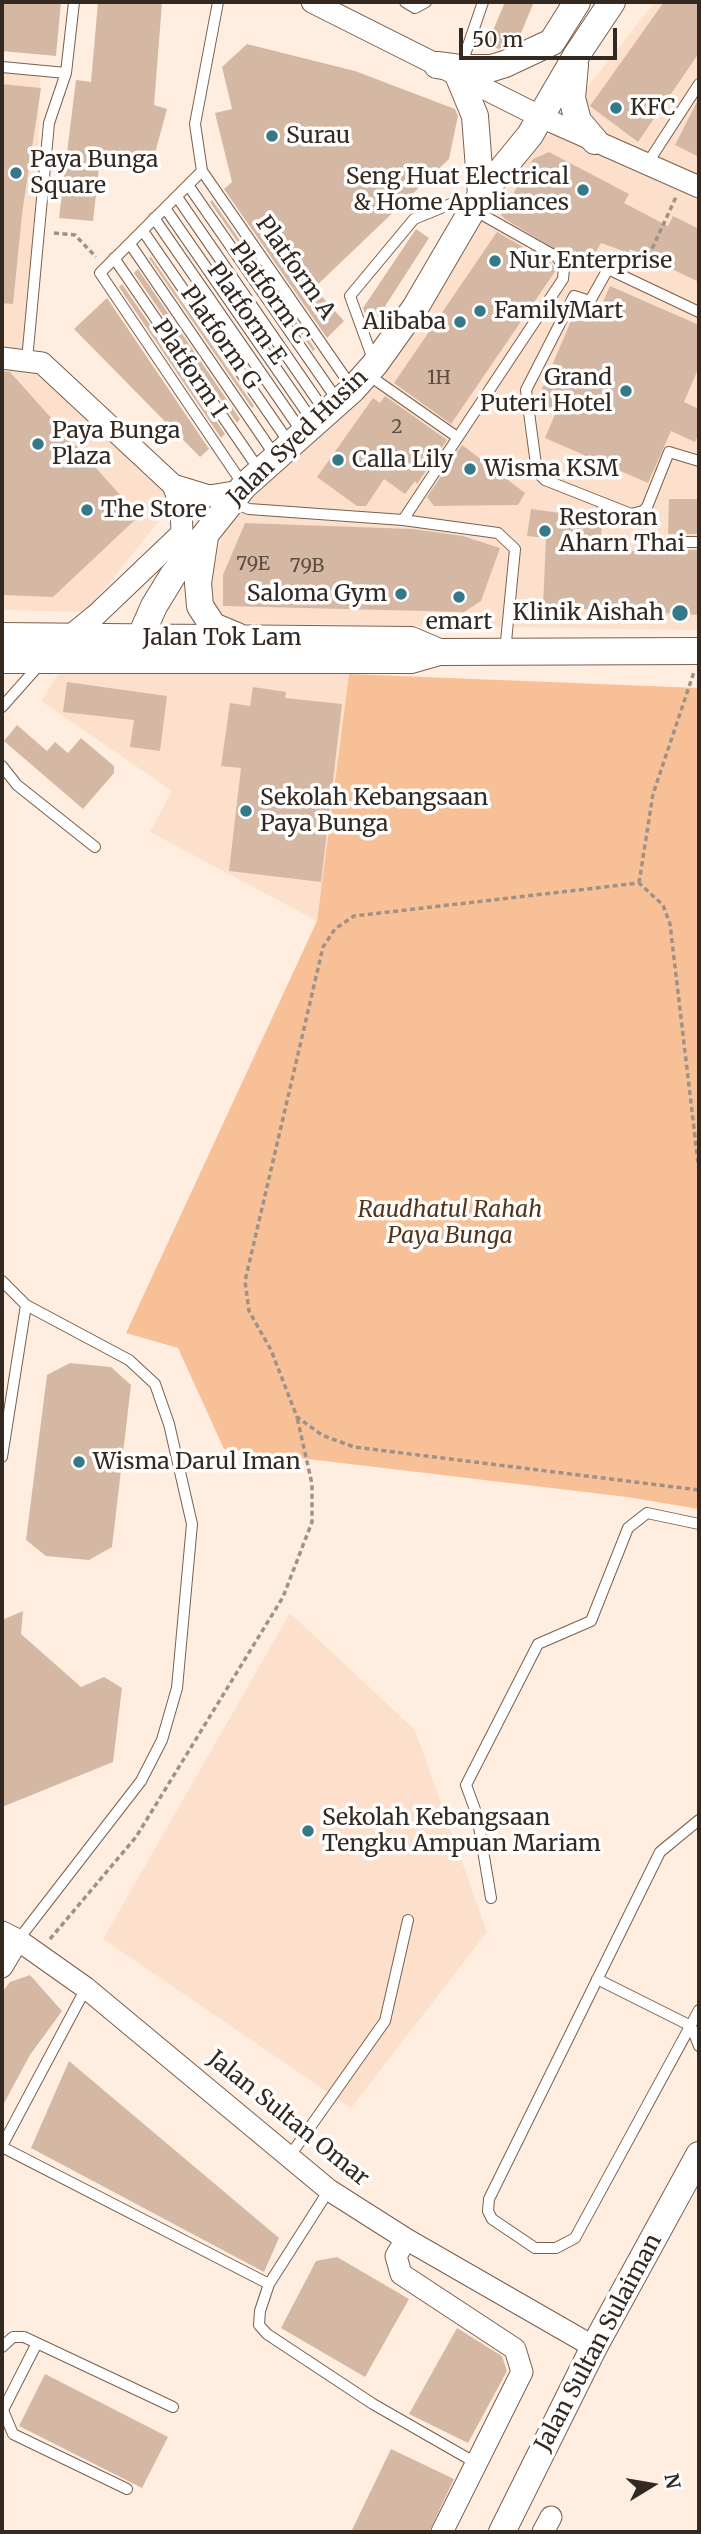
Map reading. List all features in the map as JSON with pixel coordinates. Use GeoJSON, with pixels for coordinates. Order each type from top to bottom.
{"type":"FeatureCollection","features":[{"type":"Feature","properties":{"kind":"street"},"geometry":{"type":"LineString","coordinates":[[312,2],[335,8],[541,117],[699,187]]}},
{"type":"Feature","properties":{"kind":"street"},"geometry":{"type":"LineString","coordinates":[[452,69],[492,68],[552,42],[577,2]]}},
{"type":"Feature","properties":{"kind":"street","name":"Jalan Syed Husin"},"geometry":{"type":"LineString","coordinates":[[140,649],[154,606],[205,532],[301,435],[415,308],[477,201],[530,135],[576,56],[612,2]]}},
{"type":"Feature","properties":{"kind":"street"},"geometry":{"type":"LineString","coordinates":[[576,56],[572,98],[578,121],[595,141]]}},
{"type":"Feature","properties":{"kind":"street"},"geometry":{"type":"LineString","coordinates":[[452,69],[475,116],[477,201]]}},
{"type":"Feature","properties":{"kind":"street"},"geometry":{"type":"LineString","coordinates":[[2,358],[42,363],[173,485],[209,496],[301,435]]}},
{"type":"Feature","properties":{"kind":"street"},"geometry":{"type":"LineString","coordinates":[[69,637],[110,602],[181,533],[181,506],[173,485]]}},
{"type":"Feature","properties":{"kind":"street"},"geometry":{"type":"LineString","coordinates":[[205,532],[198,583],[202,611],[213,626],[243,638]]}},
{"type":"Feature","properties":{"kind":"street","name":"Jalan Tok Lam"},"geometry":{"type":"LineString","coordinates":[[2,636],[69,637],[140,649],[411,660],[439,652],[697,660]]}},
{"type":"Feature","properties":{"kind":"street","name":"Jalan Tok Lam"},"geometry":{"type":"LineString","coordinates":[[2,660],[43,661],[243,638],[411,640],[439,652]]}},
{"type":"Feature","properties":{"kind":"street"},"geometry":{"type":"LineString","coordinates":[[2,1967],[10,1936]]}},
{"type":"Feature","properties":{"kind":"street","name":"Jalan Sultan Omar"},"geometry":{"type":"LineString","coordinates":[[10,1936],[86,1988],[329,2190],[406,2239],[594,2347]]}},
{"type":"Feature","properties":{"kind":"street","name":"Jalan Sultan Sulaiman"},"geometry":{"type":"LineString","coordinates":[[502,2532],[594,2347],[699,2155]]}},
{"type":"Feature","properties":{"kind":"street"},"geometry":{"type":"LineString","coordinates":[[406,2239],[396,2256],[401,2274],[515,2349],[522,2372],[442,2532]]}},
{"type":"Feature","properties":{"kind":"lane"},"geometry":{"type":"LineString","coordinates":[[27,360],[49,124],[66,73],[74,2]]}},
{"type":"Feature","properties":{"kind":"lane"},"geometry":{"type":"LineString","coordinates":[[218,2],[195,124],[202,171],[114,258],[301,435],[457,437]]}},
{"type":"Feature","properties":{"kind":"lane"},"geometry":{"type":"LineString","coordinates":[[405,2],[415,8],[426,2]]}},
{"type":"Feature","properties":{"kind":"lane"},"geometry":{"type":"LineString","coordinates":[[452,69],[482,2]]}},
{"type":"Feature","properties":{"kind":"lane"},"geometry":{"type":"LineString","coordinates":[[2,67],[66,73]]}},
{"type":"Feature","properties":{"kind":"lane"},"geometry":{"type":"LineString","coordinates":[[647,164],[699,84]]}},
{"type":"Feature","properties":{"kind":"lane","name":"Platform A"},"geometry":{"type":"LineString","coordinates":[[202,171],[301,435]]}},
{"type":"Feature","properties":{"kind":"lane"},"geometry":{"type":"LineString","coordinates":[[188,185],[301,435]]}},
{"type":"Feature","properties":{"kind":"lane","name":"Platform C"},"geometry":{"type":"LineString","coordinates":[[177,197],[301,435]]}},
{"type":"Feature","properties":{"kind":"lane"},"geometry":{"type":"LineString","coordinates":[[403,520],[563,279],[564,268],[557,257],[477,201],[458,201],[414,219],[351,296],[301,435],[249,509],[403,520],[498,533],[515,549],[505,652]]}},
{"type":"Feature","properties":{"kind":"lane"},"geometry":{"type":"LineString","coordinates":[[165,208],[301,435]]}},
{"type":"Feature","properties":{"kind":"lane","name":"Platform E"},"geometry":{"type":"LineString","coordinates":[[154,218],[301,435]]}},
{"type":"Feature","properties":{"kind":"lane"},"geometry":{"type":"LineString","coordinates":[[143,231],[301,435]]}},
{"type":"Feature","properties":{"kind":"lane","name":"Platform G"},"geometry":{"type":"LineString","coordinates":[[130,244],[301,435]]}},
{"type":"Feature","properties":{"kind":"lane","name":"Platform I"},"geometry":{"type":"LineString","coordinates":[[114,258],[100,273],[301,435]]}},
{"type":"Feature","properties":{"kind":"lane"},"geometry":{"type":"LineString","coordinates":[[699,312],[608,269],[590,301],[574,296],[526,390],[537,472],[545,480],[631,514],[646,507],[669,453],[699,461]]}},
{"type":"Feature","properties":{"kind":"lane"},"geometry":{"type":"LineString","coordinates":[[656,542],[699,542]]}},
{"type":"Feature","properties":{"kind":"lane"},"geometry":{"type":"LineString","coordinates":[[2,707],[43,661]]}},
{"type":"Feature","properties":{"kind":"lane"},"geometry":{"type":"LineString","coordinates":[[2,766],[17,785],[95,847]]}},
{"type":"Feature","properties":{"kind":"lane"},"geometry":{"type":"LineString","coordinates":[[2,1281],[26,1305],[130,1360],[155,1384],[169,1424],[191,1524],[177,1688],[162,1740],[141,1782],[10,1936]]}},
{"type":"Feature","properties":{"kind":"lane"},"geometry":{"type":"LineString","coordinates":[[2,1457],[26,1305]]}},
{"type":"Feature","properties":{"kind":"lane"},"geometry":{"type":"LineString","coordinates":[[491,1898],[477,1815],[466,1785],[538,1644],[591,1621],[628,1528],[647,1513],[699,1524]]}},
{"type":"Feature","properties":{"kind":"lane"},"geometry":{"type":"LineString","coordinates":[[699,1820],[660,1852],[489,2199],[488,2211],[492,2220],[535,2248],[556,2248],[575,2238],[699,2010]]}},
{"type":"Feature","properties":{"kind":"lane"},"geometry":{"type":"LineString","coordinates":[[289,2157],[385,2021],[408,1920]]}},
{"type":"Feature","properties":{"kind":"lane"},"geometry":{"type":"LineString","coordinates":[[597,1979],[691,2026],[699,2046]]}},
{"type":"Feature","properties":{"kind":"lane"},"geometry":{"type":"LineString","coordinates":[[86,1988],[2,2147],[269,2284]]}},
{"type":"Feature","properties":{"kind":"lane"},"geometry":{"type":"LineString","coordinates":[[329,2190],[269,2284],[259,2325],[267,2334],[384,2411],[477,2463]]}},
{"type":"Feature","properties":{"kind":"lane"},"geometry":{"type":"LineString","coordinates":[[2,2347],[13,2337],[24,2337],[173,2407]]}},
{"type":"Feature","properties":{"kind":"lane"},"geometry":{"type":"LineString","coordinates":[[37,2343],[3,2409],[13,2434],[127,2489]]}},
{"type":"Feature","properties":{"kind":"path"},"geometry":{"type":"LineString","coordinates":[[645,264],[678,192]]}},
{"type":"Feature","properties":{"kind":"path"},"geometry":{"type":"LineString","coordinates":[[38,231],[75,234],[86,246]]}},
{"type":"Feature","properties":{"kind":"path"},"geometry":{"type":"LineString","coordinates":[[639,883],[653,794],[697,660]]}},
{"type":"Feature","properties":{"kind":"path"},"geometry":{"type":"LineString","coordinates":[[38,1954],[136,1837],[283,1597],[312,1522],[312,1484],[296,1417],[271,1350],[249,1311],[245,1281],[323,947],[335,929],[354,916],[639,883],[663,905],[670,924],[699,1171]]}},
{"type":"Feature","properties":{"kind":"path"},"geometry":{"type":"LineString","coordinates":[[296,1417],[322,1434],[354,1447],[699,1490]]}},
{"type":"Feature","properties":{"kind":"shaded area"},"geometry":{"type":"Polygon","coordinates":[[[655,2],[699,2],[699,183],[600,136],[580,115],[585,90],[655,2]]]}},
{"type":"Feature","properties":{"kind":"shaded area"},"geometry":{"type":"Polygon","coordinates":[[[2,73],[40,76],[33,369],[175,501],[86,612],[2,610],[2,73]]]}},
{"type":"Feature","properties":{"kind":"shaded area"},"geometry":{"type":"Polygon","coordinates":[[[552,133],[699,200],[699,630],[214,623],[210,579],[229,513],[386,358],[524,148],[552,133]]]}},
{"type":"Feature","properties":{"kind":"shaded area","name":"Sekolah Kebangsaan Paya Bunga"},"geometry":{"type":"Polygon","coordinates":[[[62,668],[349,674],[317,921],[150,832],[172,791],[41,701],[62,668]]]}},
{"type":"Feature","properties":{"kind":"shaded area","name":"Sekolah Kebangsaan Tengku Ampuan Mariam"},"geometry":{"type":"Polygon","coordinates":[[[290,1613],[415,1730],[487,1932],[351,2108],[103,1939],[290,1613]]]}},
{"type":"Feature","properties":{"kind":"green space","name":"Raudhatul Rahah Paya Bunga"},"geometry":{"type":"Polygon","coordinates":[[[349,674],[699,688],[699,1509],[627,1497],[224,1449],[178,1348],[126,1333],[317,921],[349,674]]]}},
{"type":"Feature","properties":{"kind":"building"},"geometry":{"type":"Polygon","coordinates":[[[2,2],[61,2],[56,56],[2,51],[2,2]]]}},
{"type":"Feature","properties":{"kind":"building"},"geometry":{"type":"Polygon","coordinates":[[[98,2],[162,3],[154,105],[167,109],[152,164],[100,158],[93,221],[59,218],[76,80],[91,82],[98,2]]]}},
{"type":"Feature","properties":{"kind":"building"},"geometry":{"type":"Polygon","coordinates":[[[505,2],[534,2],[518,40],[499,49],[487,45],[505,2]]]}},
{"type":"Feature","properties":{"kind":"building"},"geometry":{"type":"Polygon","coordinates":[[[664,2],[699,2],[699,53],[638,142],[590,106],[664,2]]]}},
{"type":"Feature","properties":{"kind":"building"},"geometry":{"type":"Polygon","coordinates":[[[247,44],[355,71],[455,109],[458,116],[449,159],[314,288],[344,321],[327,338],[224,189],[232,182],[215,113],[232,109],[222,67],[247,44]]]}},
{"type":"Feature","properties":{"kind":"building","name":"Paya Bunga Square"},"geometry":{"type":"Polygon","coordinates":[[[2,84],[41,88],[22,214],[13,304],[2,303],[2,84]]]}},
{"type":"Feature","properties":{"kind":"building"},"geometry":{"type":"Polygon","coordinates":[[[699,98],[699,157],[675,145],[699,98]]]}},
{"type":"Feature","properties":{"kind":"building"},"geometry":{"type":"Polygon","coordinates":[[[549,152],[629,194],[624,203],[668,226],[673,216],[699,229],[699,282],[630,249],[629,253],[601,243],[589,264],[568,252],[566,256],[505,219],[501,215],[533,159],[549,152]]]}},
{"type":"Feature","properties":{"kind":"building"},"geometry":{"type":"Polygon","coordinates":[[[212,200],[315,349],[313,351],[210,202],[212,200]]]}},
{"type":"Feature","properties":{"kind":"building"},"geometry":{"type":"Polygon","coordinates":[[[416,229],[429,238],[373,325],[368,322],[363,308],[416,229]]]}},
{"type":"Feature","properties":{"kind":"building"},"geometry":{"type":"Polygon","coordinates":[[[497,232],[551,263],[556,270],[451,424],[394,383],[497,232]]]}},
{"type":"Feature","properties":{"kind":"building"},"geometry":{"type":"Polygon","coordinates":[[[151,257],[254,406],[252,408],[149,258],[151,257]]]}},
{"type":"Feature","properties":{"kind":"building"},"geometry":{"type":"Polygon","coordinates":[[[138,269],[240,419],[237,423],[134,273],[138,269]]]}},
{"type":"Feature","properties":{"kind":"building"},"geometry":{"type":"Polygon","coordinates":[[[122,284],[225,434],[221,438],[119,287],[122,284]]]}},
{"type":"Feature","properties":{"kind":"building"},"geometry":{"type":"Polygon","coordinates":[[[610,286],[699,325],[699,367],[684,402],[699,409],[699,433],[695,442],[671,431],[648,483],[545,438],[556,412],[536,403],[577,307],[597,316],[610,286]]]}},
{"type":"Feature","properties":{"kind":"building"},"geometry":{"type":"Polygon","coordinates":[[[107,298],[209,449],[200,457],[74,329],[107,298]]]}},
{"type":"Feature","properties":{"kind":"building","name":"Paya Bunga Plaza"},"geometry":{"type":"Polygon","coordinates":[[[2,371],[10,372],[139,516],[53,597],[2,595],[2,371]]]}},
{"type":"Feature","properties":{"kind":"building"},"geometry":{"type":"Polygon","coordinates":[[[385,396],[447,440],[417,484],[415,481],[405,494],[384,479],[366,506],[357,506],[317,477],[373,398],[380,403],[385,396]]]}},
{"type":"Feature","properties":{"kind":"building","name":"Wisma KSM"},"geometry":{"type":"Polygon","coordinates":[[[462,445],[525,493],[518,505],[434,506],[427,497],[462,445]]]}},
{"type":"Feature","properties":{"kind":"building"},"geometry":{"type":"Polygon","coordinates":[[[669,499],[699,499],[699,534],[668,534],[669,499]]]}},
{"type":"Feature","properties":{"kind":"building"},"geometry":{"type":"Polygon","coordinates":[[[531,509],[603,519],[599,549],[668,553],[668,550],[699,550],[699,615],[543,607],[546,538],[527,536],[531,509]]]}},
{"type":"Feature","properties":{"kind":"building"},"geometry":{"type":"Polygon","coordinates":[[[245,523],[413,529],[463,536],[500,548],[481,601],[464,612],[223,606],[223,575],[245,523]]]}},
{"type":"Feature","properties":{"kind":"building"},"geometry":{"type":"Polygon","coordinates":[[[67,682],[167,696],[160,751],[130,747],[134,720],[63,712],[67,682]]]}},
{"type":"Feature","properties":{"kind":"building"},"geometry":{"type":"Polygon","coordinates":[[[253,687],[286,692],[285,698],[342,704],[321,882],[229,871],[241,768],[221,766],[230,703],[250,706],[253,687]]]}},
{"type":"Feature","properties":{"kind":"building"},"geometry":{"type":"Polygon","coordinates":[[[17,725],[47,751],[55,742],[68,753],[81,738],[114,766],[114,773],[83,809],[4,741],[17,725]]]}},
{"type":"Feature","properties":{"kind":"building","name":"Wisma Darul Iman"},"geometry":{"type":"Polygon","coordinates":[[[70,1363],[111,1367],[131,1385],[112,1547],[89,1560],[46,1556],[26,1540],[47,1375],[70,1363]]]}},
{"type":"Feature","properties":{"kind":"building"},"geometry":{"type":"Polygon","coordinates":[[[23,1611],[21,1634],[81,1687],[104,1677],[122,1688],[113,1762],[2,1807],[2,1620],[23,1611]]]}},
{"type":"Feature","properties":{"kind":"building"},"geometry":{"type":"Polygon","coordinates":[[[30,1975],[62,2011],[30,2055],[2,2107],[2,1992],[10,1982],[30,1975]]]}},
{"type":"Feature","properties":{"kind":"building"},"geometry":{"type":"Polygon","coordinates":[[[69,2061],[279,2238],[264,2272],[31,2148],[69,2061]]]}},
{"type":"Feature","properties":{"kind":"building"},"geometry":{"type":"Polygon","coordinates":[[[337,2257],[409,2299],[365,2377],[281,2328],[316,2261],[337,2257]]]}},
{"type":"Feature","properties":{"kind":"building"},"geometry":{"type":"Polygon","coordinates":[[[457,2328],[502,2356],[507,2371],[468,2443],[409,2414],[457,2328]]]}},
{"type":"Feature","properties":{"kind":"building"},"geometry":{"type":"Polygon","coordinates":[[[45,2374],[168,2437],[142,2488],[19,2426],[45,2374]]]}},
{"type":"Feature","properties":{"kind":"building"},"geometry":{"type":"Polygon","coordinates":[[[391,2449],[454,2479],[429,2532],[351,2532],[391,2449]]]}},
{"type":"Feature","properties":{"kind":"place","name":"KFC"},"geometry":{"type":"Point","coordinates":[616,108]}},
{"type":"Feature","properties":{"kind":"place","name":"Surau"},"geometry":{"type":"Point","coordinates":[272,136]}},
{"type":"Feature","properties":{"kind":"place","name":"Paya Bunga Square"},"geometry":{"type":"Point","coordinates":[16,173]}},
{"type":"Feature","properties":{"kind":"place","name":"Seng Huat Electrical & Home Appliances"},"geometry":{"type":"Point","coordinates":[583,190]}},
{"type":"Feature","properties":{"kind":"place","name":"Nur Enterprise"},"geometry":{"type":"Point","coordinates":[495,261]}},
{"type":"Feature","properties":{"kind":"place","name":"FamilyMart"},"geometry":{"type":"Point","coordinates":[480,311]}},
{"type":"Feature","properties":{"kind":"place","name":"Alibaba"},"geometry":{"type":"Point","coordinates":[460,322]}},
{"type":"Feature","properties":{"kind":"place","name":"Grand Puteri Hotel"},"geometry":{"type":"Point","coordinates":[626,391]}},
{"type":"Feature","properties":{"kind":"place","name":"Paya Bunga Plaza"},"geometry":{"type":"Point","coordinates":[38,444]}},
{"type":"Feature","properties":{"kind":"place","name":"Calla Lily"},"geometry":{"type":"Point","coordinates":[338,460]}},
{"type":"Feature","properties":{"kind":"place","name":"Wisma KSM"},"geometry":{"type":"Point","coordinates":[470,469]}},
{"type":"Feature","properties":{"kind":"place","name":"The Store"},"geometry":{"type":"Point","coordinates":[87,510]}},
{"type":"Feature","properties":{"kind":"place","name":"Restoran Aharn Thai"},"geometry":{"type":"Point","coordinates":[545,531]}},
{"type":"Feature","properties":{"kind":"place","name":"Saloma Gym"},"geometry":{"type":"Point","coordinates":[401,594]}},
{"type":"Feature","properties":{"kind":"place","name":"emart"},"geometry":{"type":"Point","coordinates":[459,597]}},
{"type":"Feature","properties":{"kind":"place","name":"Klinik Aishah"},"geometry":{"type":"Point","coordinates":[680,613]}},
{"type":"Feature","properties":{"kind":"place","name":"Sekolah Kebangsaan Paya Bunga"},"geometry":{"type":"Point","coordinates":[246,811]}},
{"type":"Feature","properties":{"kind":"place","name":"Wisma Darul Iman"},"geometry":{"type":"Point","coordinates":[79,1462]}},
{"type":"Feature","properties":{"kind":"place","name":"Sekolah Kebangsaan Tengku Ampuan Mariam"},"geometry":{"type":"Point","coordinates":[308,1831]}}]}
